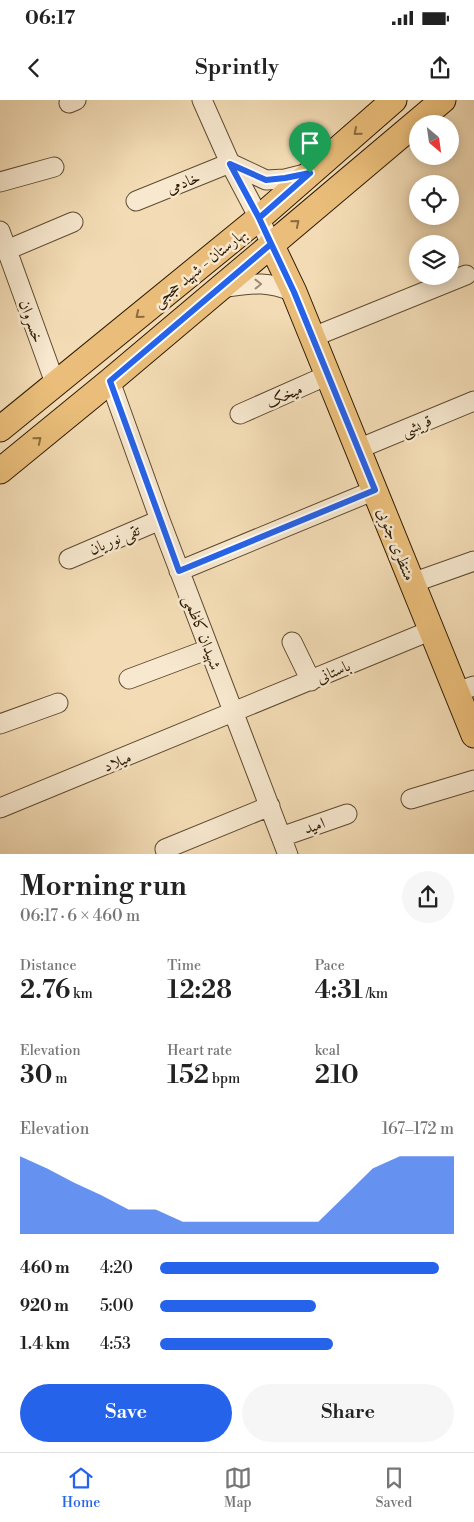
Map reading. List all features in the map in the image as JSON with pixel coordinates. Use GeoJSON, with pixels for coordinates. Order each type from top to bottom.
{"type":"FeatureCollection","features":[{"type":"Feature","properties":{"kind":"main road","name":"بهارستان - شهید حججی"},"geometry":{"type":"LineString","coordinates":[[0,429],[259,218],[394,100]]}},
{"type":"Feature","properties":{"kind":"main road","name":"بهارستان - شهید حججی"},"geometry":{"type":"LineString","coordinates":[[0,471],[110,381],[443,100]]}},
{"type":"Feature","properties":{"kind":"main road","name":"منتظری جنوبی"},"geometry":{"type":"LineString","coordinates":[[271,244],[313,337],[432,630],[465,689],[474,735]]}},
{"type":"Feature","properties":{"kind":"street"},"geometry":{"type":"LineString","coordinates":[[202,100],[230,164],[271,244]]}},
{"type":"Feature","properties":{"kind":"street"},"geometry":{"type":"LineString","coordinates":[[230,164],[266,180],[310,173]]}},
{"type":"Feature","properties":{"kind":"street","name":"خادمی"},"geometry":{"type":"LineString","coordinates":[[136,201],[230,164]]}},
{"type":"Feature","properties":{"kind":"street"},"geometry":{"type":"LineString","coordinates":[[0,182],[54,167]]}},
{"type":"Feature","properties":{"kind":"street"},"geometry":{"type":"LineString","coordinates":[[7,250],[73,222]]}},
{"type":"Feature","properties":{"kind":"street","name":"خسروان"},"geometry":{"type":"LineString","coordinates":[[0,231],[55,383]]}},
{"type":"Feature","properties":{"kind":"street"},"geometry":{"type":"LineString","coordinates":[[313,337],[466,276]]}},
{"type":"Feature","properties":{"kind":"street"},"geometry":{"type":"LineString","coordinates":[[220,288],[258,283],[276,285],[294,292]]}},
{"type":"Feature","properties":{"kind":"street","name":"میخک"},"geometry":{"type":"LineString","coordinates":[[240,414],[328,375]]}},
{"type":"Feature","properties":{"kind":"street","name":"شهیدان کاظمی"},"geometry":{"type":"LineString","coordinates":[[110,381],[179,571],[288,854]]}},
{"type":"Feature","properties":{"kind":"street","name":"قریشی"},"geometry":{"type":"LineString","coordinates":[[358,449],[474,401]]}},
{"type":"Feature","properties":{"kind":"street"},"geometry":{"type":"LineString","coordinates":[[179,571],[375,490]]}},
{"type":"Feature","properties":{"kind":"street","name":"تقی نوریان"},"geometry":{"type":"LineString","coordinates":[[68,559],[160,520]]}},
{"type":"Feature","properties":{"kind":"street"},"geometry":{"type":"LineString","coordinates":[[412,583],[474,561]]}},
{"type":"Feature","properties":{"kind":"street","name":"باستانی"},"geometry":{"type":"LineString","coordinates":[[234,713],[432,630]]}},
{"type":"Feature","properties":{"kind":"street"},"geometry":{"type":"LineString","coordinates":[[292,642],[311,681]]}},
{"type":"Feature","properties":{"kind":"street"},"geometry":{"type":"LineString","coordinates":[[129,679],[209,649]]}},
{"type":"Feature","properties":{"kind":"street"},"geometry":{"type":"LineString","coordinates":[[0,724],[58,704]]}},
{"type":"Feature","properties":{"kind":"street","name":"میلاد"},"geometry":{"type":"LineString","coordinates":[[0,808],[234,713]]}},
{"type":"Feature","properties":{"kind":"street"},"geometry":{"type":"LineString","coordinates":[[411,799],[474,780]]}},
{"type":"Feature","properties":{"kind":"street"},"geometry":{"type":"LineString","coordinates":[[167,854],[165,849],[270,806]]}},
{"type":"Feature","properties":{"kind":"street","name":"امید"},"geometry":{"type":"LineString","coordinates":[[282,836],[347,814]]}},
{"type":"Feature","properties":{"kind":"route"},"geometry":{"type":"LineString","coordinates":[[310,173],[259,218],[271,244],[110,381],[179,571],[375,490],[294,292],[259,218],[230,164],[266,180],[310,173]]}}]}
